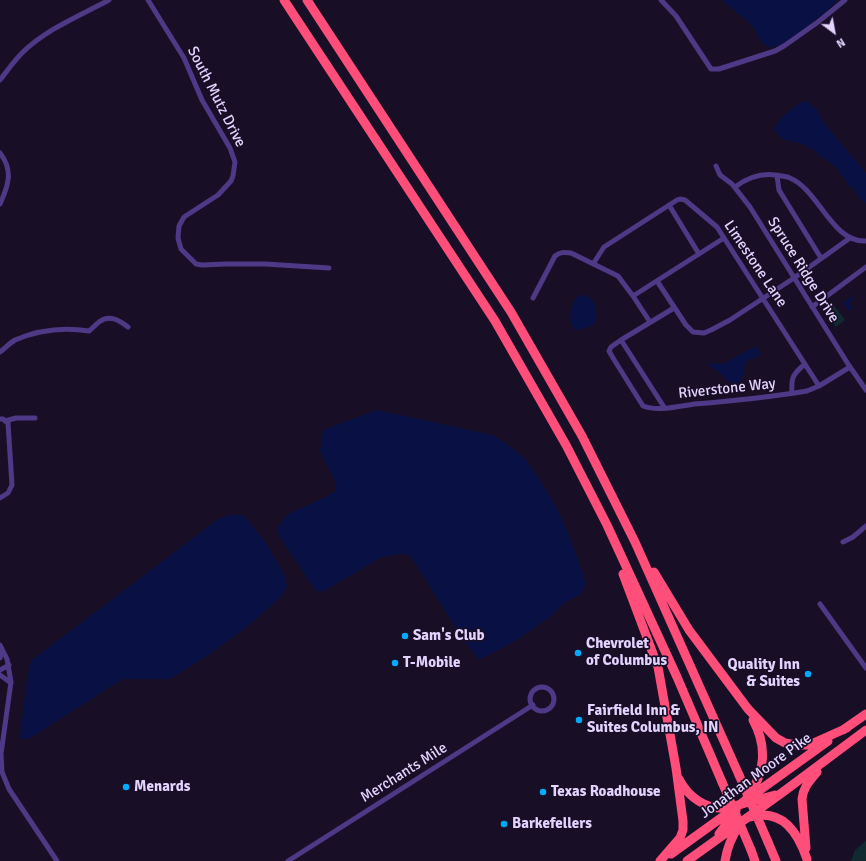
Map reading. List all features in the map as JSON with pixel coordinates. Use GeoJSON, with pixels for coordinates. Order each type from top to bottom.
{"type":"FeatureCollection","features":[{"type":"Feature","properties":{"kind":"highway"},"geometry":{"type":"LineString","coordinates":[[284,0],[495,321],[566,445],[607,525],[677,677],[755,861]]}},
{"type":"Feature","properties":{"kind":"highway"},"geometry":{"type":"LineString","coordinates":[[307,0],[511,312],[582,436],[635,542],[776,861]]}},
{"type":"Feature","properties":{"kind":"highway"},"geometry":{"type":"LineString","coordinates":[[607,525],[610,538],[658,667],[676,768],[683,830],[680,838],[661,861]]}},
{"type":"Feature","properties":{"kind":"highway"},"geometry":{"type":"LineString","coordinates":[[635,542],[689,630],[748,709],[776,738],[785,743],[809,745],[846,728]]}},
{"type":"Feature","properties":{"kind":"highway"},"geometry":{"type":"LineString","coordinates":[[712,843],[751,792],[757,780],[763,760],[763,745],[759,730],[748,709]]}},
{"type":"Feature","properties":{"kind":"highway","name":"Jonathan Moore Pike"},"geometry":{"type":"LineString","coordinates":[[661,861],[866,714]]}},
{"type":"Feature","properties":{"kind":"highway","name":"Jonathan Moore Pike"},"geometry":{"type":"LineString","coordinates":[[687,861],[829,759],[866,730]]}},
{"type":"Feature","properties":{"kind":"highway"},"geometry":{"type":"LineString","coordinates":[[808,860],[802,799],[803,792],[806,785],[829,759]]}},
{"type":"Feature","properties":{"kind":"highway"},"geometry":{"type":"LineString","coordinates":[[676,768],[682,786],[695,799],[709,805],[727,808],[783,792]]}},
{"type":"Feature","properties":{"kind":"highway"},"geometry":{"type":"LineString","coordinates":[[725,861],[728,847],[734,833],[774,780]]}},
{"type":"Feature","properties":{"kind":"highway"},"geometry":{"type":"LineString","coordinates":[[704,831],[759,815],[771,816],[792,828],[799,838],[808,860]]}},
{"type":"Feature","properties":{"kind":"street"},"geometry":{"type":"LineString","coordinates":[[0,80],[22,53],[41,38],[59,26],[109,0]]}},
{"type":"Feature","properties":{"kind":"street","name":"South Mutz Drive"},"geometry":{"type":"LineString","coordinates":[[148,0],[184,58],[202,100],[230,148],[235,162],[233,176],[218,195],[184,217],[179,226],[178,238],[181,248],[196,264],[202,266],[226,264],[265,264],[329,268]]}},
{"type":"Feature","properties":{"kind":"street"},"geometry":{"type":"LineString","coordinates":[[661,0],[676,16],[711,69],[719,69],[784,46],[818,22],[845,0]]}},
{"type":"Feature","properties":{"kind":"street"},"geometry":{"type":"LineString","coordinates":[[0,153],[8,169],[8,184],[0,204]]}},
{"type":"Feature","properties":{"kind":"street","name":"Spruce Ridge Drive"},"geometry":{"type":"LineString","coordinates":[[716,166],[720,175],[735,187],[750,207],[866,390]]}},
{"type":"Feature","properties":{"kind":"street"},"geometry":{"type":"LineString","coordinates":[[735,187],[753,176],[766,174],[790,177],[806,188],[838,228],[850,238],[866,241]]}},
{"type":"Feature","properties":{"kind":"street"},"geometry":{"type":"LineString","coordinates":[[777,176],[779,190],[822,258]]}},
{"type":"Feature","properties":{"kind":"street","name":"Limestone Lane"},"geometry":{"type":"LineString","coordinates":[[593,264],[604,246],[677,200],[685,200],[717,227],[819,386]]}},
{"type":"Feature","properties":{"kind":"street"},"geometry":{"type":"LineString","coordinates":[[669,205],[699,254]]}},
{"type":"Feature","properties":{"kind":"street"},"geometry":{"type":"LineString","coordinates":[[633,296],[724,238]]}},
{"type":"Feature","properties":{"kind":"street"},"geometry":{"type":"LineString","coordinates":[[657,281],[686,325],[693,332],[704,333],[730,320],[794,278],[850,238]]}},
{"type":"Feature","properties":{"kind":"street"},"geometry":{"type":"LineString","coordinates":[[533,298],[555,256],[559,253],[571,253],[618,276],[650,322]]}},
{"type":"Feature","properties":{"kind":"street"},"geometry":{"type":"LineString","coordinates":[[812,306],[866,267]]}},
{"type":"Feature","properties":{"kind":"street"},"geometry":{"type":"LineString","coordinates":[[664,407],[621,340],[674,308]]}},
{"type":"Feature","properties":{"kind":"street"},"geometry":{"type":"LineString","coordinates":[[0,352],[14,341],[46,330],[71,328],[89,331],[108,318],[118,320],[128,327]]}},
{"type":"Feature","properties":{"kind":"street","name":"Riverstone Way"},"geometry":{"type":"LineString","coordinates":[[621,340],[611,347],[609,351],[644,406],[649,408],[807,391],[819,386],[850,367]]}},
{"type":"Feature","properties":{"kind":"street","name":"Riverstone Way"},"geometry":{"type":"LineString","coordinates":[[792,393],[791,382],[793,376],[796,371],[805,364]]}},
{"type":"Feature","properties":{"kind":"street"},"geometry":{"type":"LineString","coordinates":[[3,420],[35,418]]}},
{"type":"Feature","properties":{"kind":"street"},"geometry":{"type":"LineString","coordinates":[[0,498],[8,493],[12,485],[8,423],[3,420]]}},
{"type":"Feature","properties":{"kind":"street"},"geometry":{"type":"LineString","coordinates":[[843,542],[853,537],[866,526]]}},
{"type":"Feature","properties":{"kind":"street"},"geometry":{"type":"LineString","coordinates":[[820,604],[866,668]]}},
{"type":"Feature","properties":{"kind":"street"},"geometry":{"type":"LineString","coordinates":[[0,658],[1,647]]}},
{"type":"Feature","properties":{"kind":"street"},"geometry":{"type":"LineString","coordinates":[[1,647],[9,665],[11,682],[1,754],[2,772],[9,789],[57,861]]}},
{"type":"Feature","properties":{"kind":"street"},"geometry":{"type":"LineString","coordinates":[[0,670],[9,665]]}},
{"type":"Feature","properties":{"kind":"street"},"geometry":{"type":"LineString","coordinates":[[0,675],[11,682]]}},
{"type":"Feature","properties":{"kind":"street"},"geometry":{"type":"LineString","coordinates":[[537,688],[548,688],[553,694],[554,701],[548,709],[539,710],[533,705],[531,702],[532,694],[537,688]]}},
{"type":"Feature","properties":{"kind":"street","name":"Merchants Mile"},"geometry":{"type":"LineString","coordinates":[[288,861],[533,705]]}},
{"type":"Feature","properties":{"kind":"green space"},"geometry":{"type":"Polygon","coordinates":[[[832,303],[845,320],[836,327],[823,310],[832,303]]]}},
{"type":"Feature","properties":{"kind":"green space"},"geometry":{"type":"Polygon","coordinates":[[[866,841],[866,861],[851,861],[855,850],[866,841]]]}},
{"type":"Feature","properties":{"kind":"shaded area"},"geometry":{"type":"Polygon","coordinates":[[[722,0],[837,0],[800,32],[778,46],[768,47],[759,38],[753,27],[743,17],[735,12],[736,8],[733,10],[722,0]]]}},
{"type":"Feature","properties":{"kind":"shaded area"},"geometry":{"type":"Polygon","coordinates":[[[805,101],[809,102],[815,109],[818,109],[817,111],[824,123],[866,173],[866,203],[861,200],[854,189],[848,185],[843,176],[841,177],[839,170],[836,167],[809,147],[809,149],[806,145],[797,142],[795,143],[794,141],[784,140],[774,130],[779,121],[787,113],[805,101]]]}},
{"type":"Feature","properties":{"kind":"shaded area"},"geometry":{"type":"Polygon","coordinates":[[[586,295],[590,298],[596,308],[595,324],[587,328],[575,330],[572,326],[570,317],[573,303],[578,296],[586,295]]]}},
{"type":"Feature","properties":{"kind":"shaded area"},"geometry":{"type":"Polygon","coordinates":[[[852,296],[854,299],[851,301],[850,305],[853,308],[849,311],[843,303],[852,296]]]}},
{"type":"Feature","properties":{"kind":"shaded area"},"geometry":{"type":"Polygon","coordinates":[[[756,346],[761,354],[745,363],[740,383],[728,381],[709,365],[711,363],[723,364],[756,346]]]}},
{"type":"Feature","properties":{"kind":"shaded area"},"geometry":{"type":"Polygon","coordinates":[[[377,410],[493,435],[520,454],[528,463],[554,502],[560,515],[577,556],[586,584],[581,594],[564,603],[550,617],[517,640],[479,660],[463,639],[410,555],[399,554],[382,557],[324,591],[316,591],[279,536],[277,528],[288,514],[336,491],[336,483],[320,451],[323,430],[377,410]]]}},
{"type":"Feature","properties":{"kind":"shaded area"},"geometry":{"type":"Polygon","coordinates":[[[229,515],[244,515],[268,546],[285,576],[287,587],[280,598],[247,627],[210,654],[170,679],[124,679],[29,739],[20,738],[27,678],[31,661],[217,520],[229,515]]]}},
{"type":"Feature","properties":{"kind":"place","name":"Sam's Club"},"geometry":{"type":"Point","coordinates":[405,636]}},
{"type":"Feature","properties":{"kind":"place","name":"Chevrolet of Columbus"},"geometry":{"type":"Point","coordinates":[578,653]}},
{"type":"Feature","properties":{"kind":"place","name":"T-Mobile"},"geometry":{"type":"Point","coordinates":[395,663]}},
{"type":"Feature","properties":{"kind":"place","name":"Quality Inn & Suites"},"geometry":{"type":"Point","coordinates":[808,674]}},
{"type":"Feature","properties":{"kind":"place","name":"Fairfield Inn & Suites Columbus, IN"},"geometry":{"type":"Point","coordinates":[579,720]}},
{"type":"Feature","properties":{"kind":"place","name":"Menards"},"geometry":{"type":"Point","coordinates":[126,787]}},
{"type":"Feature","properties":{"kind":"place","name":"Texas Roadhouse"},"geometry":{"type":"Point","coordinates":[543,792]}},
{"type":"Feature","properties":{"kind":"place","name":"Barkefellers"},"geometry":{"type":"Point","coordinates":[504,824]}}]}
